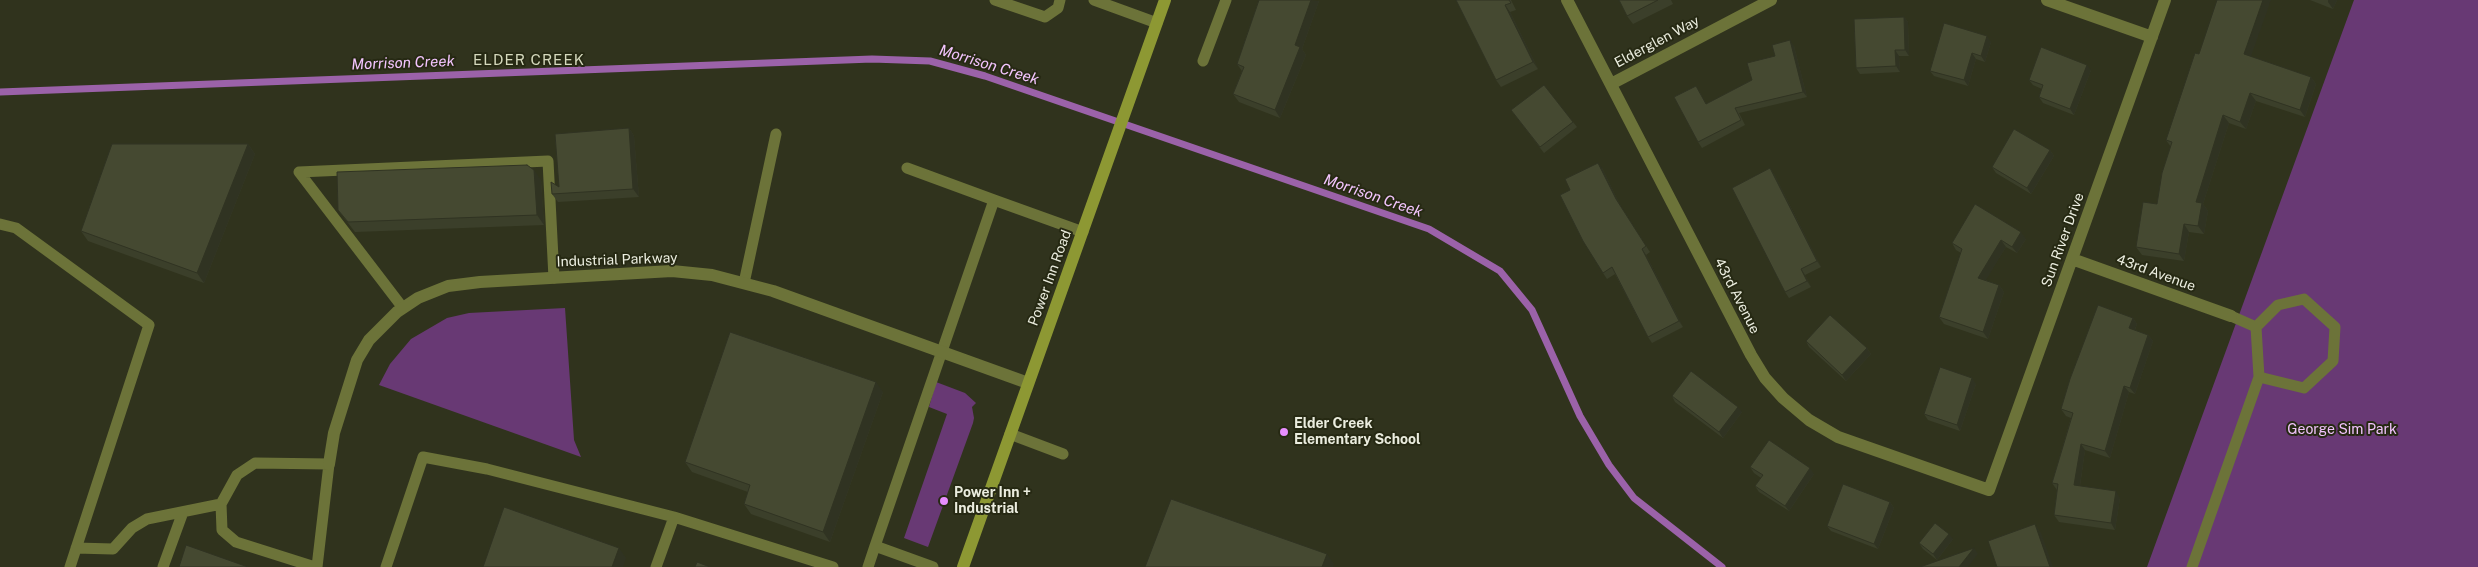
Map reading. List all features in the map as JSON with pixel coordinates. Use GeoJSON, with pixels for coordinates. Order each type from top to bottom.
{"type":"FeatureCollection","features":[{"type":"Feature","properties":{"kind":"main road","name":"Power Inn Road"},"geometry":{"type":"LineString","coordinates":[[963,567],[1165,0]]}},
{"type":"Feature","properties":{"kind":"street","name":"43rd Avenue"},"geometry":{"type":"LineString","coordinates":[[1567,0],[1751,355],[1766,378],[1783,398],[1809,420],[1838,436],[1989,490]]}},
{"type":"Feature","properties":{"kind":"street","name":"Elderglen Way"},"geometry":{"type":"LineString","coordinates":[[1611,84],[1771,0]]}},
{"type":"Feature","properties":{"kind":"street"},"geometry":{"type":"LineString","coordinates":[[2047,0],[2152,37]]}},
{"type":"Feature","properties":{"kind":"street","name":"Sun River Drive"},"geometry":{"type":"LineString","coordinates":[[1989,490],[2166,0]]}},
{"type":"Feature","properties":{"kind":"street","name":"43rd Avenue"},"geometry":{"type":"LineString","coordinates":[[2072,259],[2230,316]]}},
{"type":"Feature","properties":{"kind":"street","name":"Industrial Parkway"},"geometry":{"type":"LineString","coordinates":[[329,464],[334,433],[357,360],[380,326],[418,298],[448,286],[672,271],[712,275],[773,291],[1028,383]]}},
{"type":"Feature","properties":{"kind":"lane"},"geometry":{"type":"LineString","coordinates":[[995,0],[1045,18],[1058,8],[1060,0]]}},
{"type":"Feature","properties":{"kind":"lane"},"geometry":{"type":"LineString","coordinates":[[1094,0],[1157,22]]}},
{"type":"Feature","properties":{"kind":"lane"},"geometry":{"type":"LineString","coordinates":[[1203,61],[1226,0]]}},
{"type":"Feature","properties":{"kind":"lane"},"geometry":{"type":"LineString","coordinates":[[744,283],[776,134]]}},
{"type":"Feature","properties":{"kind":"lane"},"geometry":{"type":"LineString","coordinates":[[403,308],[299,172],[548,161],[554,278]]}},
{"type":"Feature","properties":{"kind":"lane"},"geometry":{"type":"LineString","coordinates":[[907,168],[1083,232]]}},
{"type":"Feature","properties":{"kind":"lane"},"geometry":{"type":"LineString","coordinates":[[868,567],[994,200]]}},
{"type":"Feature","properties":{"kind":"lane"},"geometry":{"type":"LineString","coordinates":[[0,224],[16,228],[149,325],[70,567]]}},
{"type":"Feature","properties":{"kind":"lane"},"geometry":{"type":"LineString","coordinates":[[2192,567],[2259,377],[2256,327],[2278,305],[2304,299],[2335,327],[2333,361],[2304,388],[2259,377]]}},
{"type":"Feature","properties":{"kind":"lane"},"geometry":{"type":"LineString","coordinates":[[2230,316],[2256,327]]}},
{"type":"Feature","properties":{"kind":"lane"},"geometry":{"type":"LineString","coordinates":[[1010,434],[1063,454]]}},
{"type":"Feature","properties":{"kind":"lane"},"geometry":{"type":"LineString","coordinates":[[386,567],[423,457],[487,469],[674,517],[833,567]]}},
{"type":"Feature","properties":{"kind":"lane"},"geometry":{"type":"LineString","coordinates":[[255,463],[329,464],[316,567],[279,562],[236,542],[222,530],[221,504],[237,475],[255,463]]}},
{"type":"Feature","properties":{"kind":"lane"},"geometry":{"type":"LineString","coordinates":[[76,548],[113,549],[132,528],[147,519],[221,504]]}},
{"type":"Feature","properties":{"kind":"lane"},"geometry":{"type":"LineString","coordinates":[[163,567],[183,512]]}},
{"type":"Feature","properties":{"kind":"lane"},"geometry":{"type":"LineString","coordinates":[[656,567],[674,517]]}},
{"type":"Feature","properties":{"kind":"lane"},"geometry":{"type":"LineString","coordinates":[[875,546],[933,567]]}},
{"type":"Feature","properties":{"kind":"green space","name":"George Sim Park"},"geometry":{"type":"Polygon","coordinates":[[[2354,0],[2478,0],[2478,567],[2147,567],[2354,0]]]}},
{"type":"Feature","properties":{"kind":"green space"},"geometry":{"type":"Polygon","coordinates":[[[565,308],[574,440],[581,457],[379,385],[390,364],[411,339],[447,318],[469,313],[565,308]]]}},
{"type":"Feature","properties":{"kind":"green space"},"geometry":{"type":"Polygon","coordinates":[[[936,382],[965,393],[976,403],[972,407],[973,423],[928,547],[904,538],[947,414],[929,407],[936,382]]]}},
{"type":"Feature","properties":{"kind":"building"},"geometry":{"type":"Polygon","coordinates":[[[1259,0],[1311,0],[1295,45],[1300,47],[1275,110],[1233,94],[1244,67],[1237,64],[1259,0]]]}},
{"type":"Feature","properties":{"kind":"building"},"geometry":{"type":"Polygon","coordinates":[[[1456,0],[1509,0],[1511,3],[1505,5],[1533,62],[1496,80],[1456,0]]]}},
{"type":"Feature","properties":{"kind":"building"},"geometry":{"type":"Polygon","coordinates":[[[1619,0],[1658,0],[1627,16],[1619,0]]]}},
{"type":"Feature","properties":{"kind":"building"},"geometry":{"type":"Polygon","coordinates":[[[2217,0],[2263,0],[2244,54],[2311,77],[2300,110],[2250,93],[2240,122],[2223,115],[2196,202],[2202,203],[2198,226],[2184,224],[2179,254],[2136,247],[2143,202],[2157,204],[2162,173],[2172,142],[2166,140],[2195,53],[2199,54],[2217,0]]]}},
{"type":"Feature","properties":{"kind":"building"},"geometry":{"type":"Polygon","coordinates":[[[1904,17],[1905,50],[1895,50],[1896,66],[1856,68],[1854,19],[1904,17]]]}},
{"type":"Feature","properties":{"kind":"building"},"geometry":{"type":"Polygon","coordinates":[[[1944,23],[1987,36],[1981,56],[1972,53],[1964,80],[1930,71],[1944,23]]]}},
{"type":"Feature","properties":{"kind":"building"},"geometry":{"type":"Polygon","coordinates":[[[1790,40],[1803,92],[1735,108],[1741,120],[1698,142],[1674,97],[1696,86],[1706,104],[1752,80],[1747,63],[1775,56],[1772,45],[1790,40]]]}},
{"type":"Feature","properties":{"kind":"building"},"geometry":{"type":"Polygon","coordinates":[[[2041,47],[2087,65],[2070,109],[2039,97],[2043,85],[2029,80],[2041,47]]]}},
{"type":"Feature","properties":{"kind":"building"},"geometry":{"type":"Polygon","coordinates":[[[1544,85],[1573,122],[1540,147],[1511,110],[1544,85]]]}},
{"type":"Feature","properties":{"kind":"building"},"geometry":{"type":"Polygon","coordinates":[[[629,128],[633,189],[552,194],[551,182],[559,187],[555,134],[629,128]]]}},
{"type":"Feature","properties":{"kind":"building"},"geometry":{"type":"Polygon","coordinates":[[[2014,129],[2050,150],[2027,188],[1992,167],[2014,129]]]}},
{"type":"Feature","properties":{"kind":"building"},"geometry":{"type":"Polygon","coordinates":[[[112,144],[248,144],[197,273],[81,231],[112,144]]]}},
{"type":"Feature","properties":{"kind":"building"},"geometry":{"type":"Polygon","coordinates":[[[1598,163],[1616,199],[1646,246],[1642,249],[1679,321],[1648,337],[1612,267],[1603,273],[1583,241],[1560,195],[1570,190],[1565,179],[1598,163]]]}},
{"type":"Feature","properties":{"kind":"building"},"geometry":{"type":"Polygon","coordinates":[[[527,165],[534,170],[537,215],[348,222],[338,210],[337,172],[527,165]]]}},
{"type":"Feature","properties":{"kind":"building"},"geometry":{"type":"Polygon","coordinates":[[[1770,168],[1817,261],[1801,269],[1807,281],[1785,292],[1732,188],[1770,168]]]}},
{"type":"Feature","properties":{"kind":"building"},"geometry":{"type":"Polygon","coordinates":[[[1975,204],[2021,232],[2012,247],[2001,240],[1978,278],[1999,285],[1983,332],[1939,317],[1962,249],[1952,243],[1975,204]]]}},
{"type":"Feature","properties":{"kind":"building"},"geometry":{"type":"Polygon","coordinates":[[[2098,305],[2133,318],[2129,328],[2148,335],[2130,388],[2124,386],[2105,451],[2081,444],[2074,485],[2116,491],[2111,523],[2054,515],[2058,484],[2052,483],[2073,413],[2061,409],[2070,379],[2098,305]]]}},
{"type":"Feature","properties":{"kind":"building"},"geometry":{"type":"Polygon","coordinates":[[[1830,315],[1867,348],[1842,375],[1806,341],[1830,315]]]}},
{"type":"Feature","properties":{"kind":"building"},"geometry":{"type":"Polygon","coordinates":[[[730,332],[876,382],[823,532],[744,504],[750,485],[685,462],[730,332]]]}},
{"type":"Feature","properties":{"kind":"building"},"geometry":{"type":"Polygon","coordinates":[[[1940,367],[1972,378],[1957,425],[1924,414],[1940,367]]]}},
{"type":"Feature","properties":{"kind":"building"},"geometry":{"type":"Polygon","coordinates":[[[1691,371],[1738,407],[1719,432],[1672,396],[1691,371]]]}},
{"type":"Feature","properties":{"kind":"building"},"geometry":{"type":"Polygon","coordinates":[[[1769,440],[1810,468],[1785,506],[1755,486],[1763,475],[1750,467],[1769,440]]]}},
{"type":"Feature","properties":{"kind":"building"},"geometry":{"type":"Polygon","coordinates":[[[1843,484],[1890,502],[1874,544],[1827,526],[1843,484]]]}},
{"type":"Feature","properties":{"kind":"building"},"geometry":{"type":"Polygon","coordinates":[[[1171,499],[1327,554],[1322,567],[1145,567],[1171,499]]]}},
{"type":"Feature","properties":{"kind":"building"},"geometry":{"type":"Polygon","coordinates":[[[504,507],[619,548],[612,567],[483,567],[504,507]]]}},
{"type":"Feature","properties":{"kind":"building"},"geometry":{"type":"Polygon","coordinates":[[[1935,523],[1949,534],[1933,554],[1919,543],[1935,523]]]}},
{"type":"Feature","properties":{"kind":"building"},"geometry":{"type":"Polygon","coordinates":[[[2035,524],[2050,567],[1997,567],[1988,541],[2035,524]]]}},
{"type":"Feature","properties":{"kind":"building"},"geometry":{"type":"Polygon","coordinates":[[[186,545],[248,567],[179,567],[186,545]]]}},
{"type":"Feature","properties":{"kind":"building"},"geometry":{"type":"Polygon","coordinates":[[[1974,548],[1959,567],[1920,567],[1974,548]]]}},
{"type":"Feature","properties":{"kind":"building"},"geometry":{"type":"Polygon","coordinates":[[[697,562],[710,567],[695,567],[697,562]]]}},
{"type":"Feature","properties":{"kind":"waterway","name":"Morrison Creek"},"geometry":{"type":"LineString","coordinates":[[0,92],[872,59],[930,61],[985,76],[1429,229],[1500,271],[1532,310],[1580,416],[1609,465],[1634,498],[1722,567]]}},
{"type":"Feature","properties":{"kind":"place","name":"Elder Creek Elementary School"},"geometry":{"type":"Point","coordinates":[1284,432]}},
{"type":"Feature","properties":{"kind":"place","name":"Power Inn + Industrial"},"geometry":{"type":"Point","coordinates":[944,501]}},
{"type":"Feature","properties":{"kind":"district","name":"ELDER CREEK"},"geometry":{"type":"Point","coordinates":[529,60]}}]}
